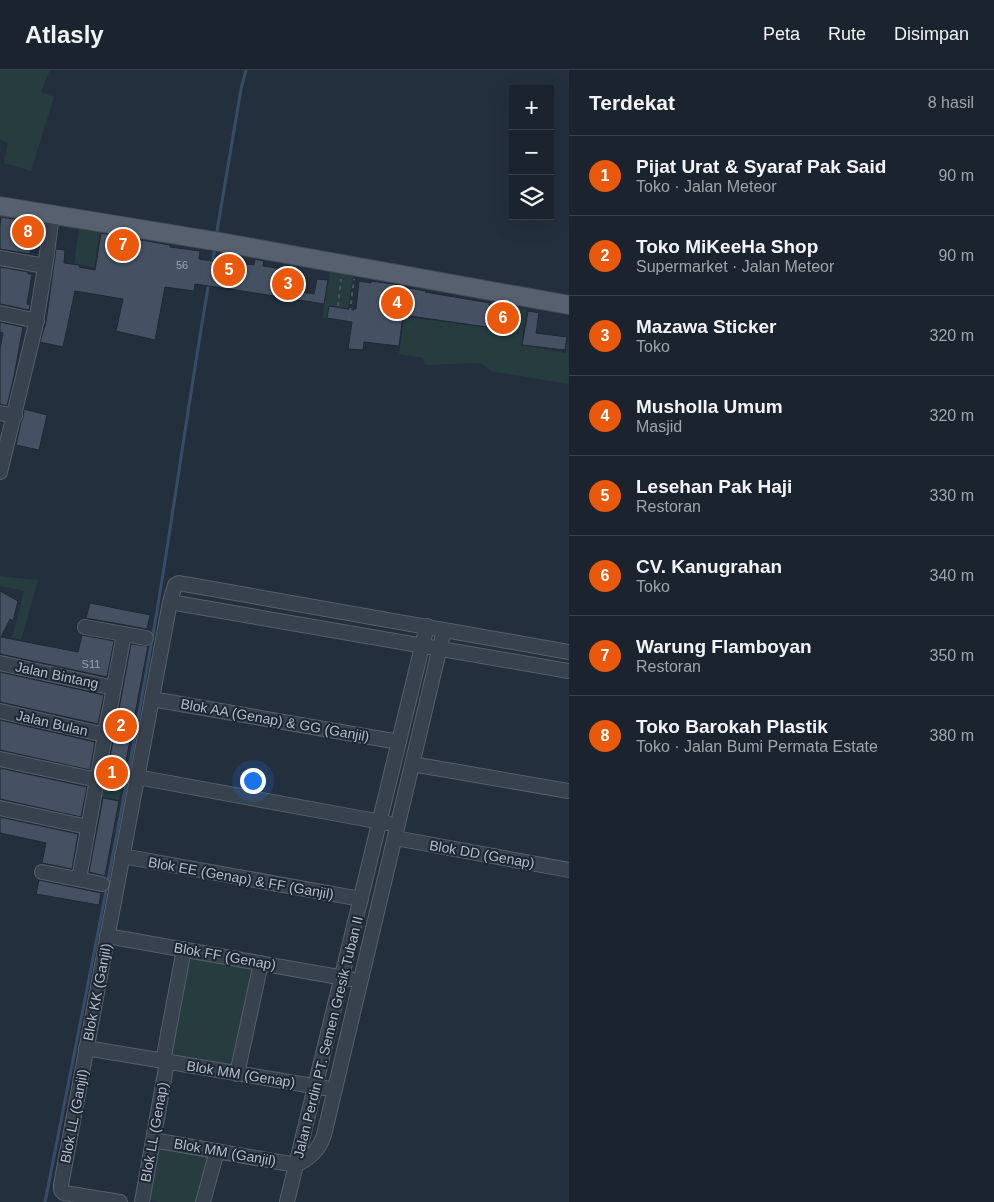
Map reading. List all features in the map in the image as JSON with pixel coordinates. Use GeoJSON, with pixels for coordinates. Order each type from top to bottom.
{"type":"FeatureCollection","features":[{"type":"Feature","properties":{"kind":"main road"},"geometry":{"type":"LineString","coordinates":[[0,206],[215,241],[569,305]]}},
{"type":"Feature","properties":{"kind":"street"},"geometry":{"type":"LineString","coordinates":[[0,448],[8,414],[27,352],[49,213]]}},
{"type":"Feature","properties":{"kind":"street"},"geometry":{"type":"LineString","coordinates":[[0,258],[42,265]]}},
{"type":"Feature","properties":{"kind":"street"},"geometry":{"type":"LineString","coordinates":[[0,313],[33,320]]}},
{"type":"Feature","properties":{"kind":"street"},"geometry":{"type":"LineString","coordinates":[[1,466],[8,414]]}},
{"type":"Feature","properties":{"kind":"street"},"geometry":{"type":"LineString","coordinates":[[569,652],[180,583],[174,586],[170,602],[569,671]]}},
{"type":"Feature","properties":{"kind":"street","name":"Blok KK (Ganjil)"},"geometry":{"type":"LineString","coordinates":[[86,1048],[170,602]]}},
{"type":"Feature","properties":{"kind":"street"},"geometry":{"type":"LineString","coordinates":[[287,622],[291,603]]}},
{"type":"Feature","properties":{"kind":"street","name":"Jalan Perdin PT. Semen Gresik Tuban II"},"geometry":{"type":"LineString","coordinates":[[296,1165],[426,626]]}},
{"type":"Feature","properties":{"kind":"street"},"geometry":{"type":"LineString","coordinates":[[85,627],[146,638]]}},
{"type":"Feature","properties":{"kind":"street","name":"Jalan Perdin PT. Semen Gresik Tuban II"},"geometry":{"type":"LineString","coordinates":[[296,1165],[311,1156],[321,1143],[444,630]]}},
{"type":"Feature","properties":{"kind":"street"},"geometry":{"type":"LineString","coordinates":[[79,879],[124,634]]}},
{"type":"Feature","properties":{"kind":"street","name":"Jalan Bintang"},"geometry":{"type":"LineString","coordinates":[[0,663],[114,688]]}},
{"type":"Feature","properties":{"kind":"street","name":"Blok AA (Genap) & GG (Ganjil)"},"geometry":{"type":"LineString","coordinates":[[152,698],[399,742]]}},
{"type":"Feature","properties":{"kind":"street","name":"Jalan Bulan"},"geometry":{"type":"LineString","coordinates":[[0,711],[105,735]]}},
{"type":"Feature","properties":{"kind":"street"},"geometry":{"type":"LineString","coordinates":[[0,759],[96,780]]}},
{"type":"Feature","properties":{"kind":"street"},"geometry":{"type":"LineString","coordinates":[[412,764],[569,790]]}},
{"type":"Feature","properties":{"kind":"street","name":"Blok DD (Genap)"},"geometry":{"type":"LineString","coordinates":[[137,777],[380,821],[396,831],[569,870]]}},
{"type":"Feature","properties":{"kind":"street"},"geometry":{"type":"LineString","coordinates":[[0,808],[88,826]]}},
{"type":"Feature","properties":{"kind":"street","name":"Blok EE (Genap) & FF (Ganjil)"},"geometry":{"type":"LineString","coordinates":[[122,856],[361,899]]}},
{"type":"Feature","properties":{"kind":"street"},"geometry":{"type":"LineString","coordinates":[[42,872],[102,884]]}},
{"type":"Feature","properties":{"kind":"street","name":"Blok FF (Genap)"},"geometry":{"type":"LineString","coordinates":[[107,936],[361,980]]}},
{"type":"Feature","properties":{"kind":"street","name":"Blok LL (Genap)"},"geometry":{"type":"LineString","coordinates":[[142,1202],[184,949]]}},
{"type":"Feature","properties":{"kind":"street"},"geometry":{"type":"LineString","coordinates":[[237,1074],[261,963]]}},
{"type":"Feature","properties":{"kind":"street","name":"Blok MM (Genap)"},"geometry":{"type":"LineString","coordinates":[[86,1048],[335,1090]]}},
{"type":"Feature","properties":{"kind":"street","name":"Blok LL (Ganjil)"},"geometry":{"type":"LineString","coordinates":[[86,1048],[60,1189],[64,1192],[120,1202]]}},
{"type":"Feature","properties":{"kind":"street","name":"Blok MM (Ganjil)"},"geometry":{"type":"LineString","coordinates":[[153,1140],[296,1165]]}},
{"type":"Feature","properties":{"kind":"street"},"geometry":{"type":"LineString","coordinates":[[203,1202],[217,1151]]}},
{"type":"Feature","properties":{"kind":"street"},"geometry":{"type":"LineString","coordinates":[[287,1202],[296,1165]]}},
{"type":"Feature","properties":{"kind":"path"},"geometry":{"type":"LineString","coordinates":[[338,306],[350,265]]}},
{"type":"Feature","properties":{"kind":"path"},"geometry":{"type":"LineString","coordinates":[[349,320],[350,265]]}},
{"type":"Feature","properties":{"kind":"green space"},"geometry":{"type":"Polygon","coordinates":[[[0,70],[50,70],[41,92],[54,97],[31,171],[4,163],[8,143],[0,139],[0,70]]]}},
{"type":"Feature","properties":{"kind":"green space"},"geometry":{"type":"Polygon","coordinates":[[[79,229],[100,232],[94,267],[74,264],[79,229]]]}},
{"type":"Feature","properties":{"kind":"green space"},"geometry":{"type":"Polygon","coordinates":[[[330,272],[353,275],[346,322],[322,318],[330,272]]]}},
{"type":"Feature","properties":{"kind":"green space"},"geometry":{"type":"Polygon","coordinates":[[[490,303],[527,310],[521,345],[566,353],[567,343],[569,343],[569,384],[491,371],[481,363],[425,365],[423,358],[399,354],[404,317],[485,327],[490,303]]]}},
{"type":"Feature","properties":{"kind":"green space"},"geometry":{"type":"Polygon","coordinates":[[[0,576],[38,580],[21,640],[12,638],[24,591],[0,586],[0,576]]]}},
{"type":"Feature","properties":{"kind":"green space"},"geometry":{"type":"Polygon","coordinates":[[[99,778],[123,782],[119,800],[96,796],[99,778]]]}},
{"type":"Feature","properties":{"kind":"green space"},"geometry":{"type":"Polygon","coordinates":[[[190,958],[253,969],[232,1066],[170,1055],[190,958]]]}},
{"type":"Feature","properties":{"kind":"green space"},"geometry":{"type":"Polygon","coordinates":[[[158,1148],[209,1157],[197,1202],[159,1202],[149,1200],[158,1148]]]}},
{"type":"Feature","properties":{"kind":"building"},"geometry":{"type":"Polygon","coordinates":[[[1,217],[34,222],[33,227],[39,228],[37,240],[32,239],[30,254],[0,249],[1,217]]]}},
{"type":"Feature","properties":{"kind":"building"},"geometry":{"type":"Polygon","coordinates":[[[101,233],[200,251],[199,259],[254,265],[255,259],[264,261],[263,266],[296,271],[293,291],[314,294],[317,279],[328,280],[324,304],[195,284],[194,291],[165,287],[155,340],[116,331],[123,299],[75,291],[63,347],[40,342],[46,322],[56,249],[65,250],[64,263],[95,270],[101,233]]]}},
{"type":"Feature","properties":{"kind":"building"},"geometry":{"type":"Polygon","coordinates":[[[0,267],[32,274],[27,304],[30,305],[29,310],[0,304],[0,267]]]}},
{"type":"Feature","properties":{"kind":"building"},"geometry":{"type":"Polygon","coordinates":[[[359,281],[393,284],[425,292],[490,303],[489,305],[511,309],[507,330],[403,315],[399,346],[364,342],[363,350],[348,349],[352,322],[327,318],[329,306],[356,309],[359,281]]]}},
{"type":"Feature","properties":{"kind":"building"},"geometry":{"type":"Polygon","coordinates":[[[528,311],[539,313],[536,333],[567,337],[565,350],[522,345],[528,311]]]}},
{"type":"Feature","properties":{"kind":"building"},"geometry":{"type":"Polygon","coordinates":[[[0,322],[23,327],[7,406],[0,404],[0,349],[3,333],[0,332],[0,322]]]}},
{"type":"Feature","properties":{"kind":"building"},"geometry":{"type":"Polygon","coordinates":[[[24,409],[47,415],[39,450],[16,445],[24,409]]]}},
{"type":"Feature","properties":{"kind":"building"},"geometry":{"type":"Polygon","coordinates":[[[0,591],[18,601],[13,621],[10,619],[1,637],[78,652],[82,635],[114,641],[107,677],[0,654],[0,591]]]}},
{"type":"Feature","properties":{"kind":"building"},"geometry":{"type":"Polygon","coordinates":[[[90,603],[150,615],[147,629],[86,618],[90,603]]]}},
{"type":"Feature","properties":{"kind":"building"},"geometry":{"type":"Polygon","coordinates":[[[131,644],[148,646],[122,782],[106,779],[131,644]]]}},
{"type":"Feature","properties":{"kind":"building"},"geometry":{"type":"Polygon","coordinates":[[[0,672],[104,695],[98,724],[0,702],[0,672]]]}},
{"type":"Feature","properties":{"kind":"building"},"geometry":{"type":"Polygon","coordinates":[[[0,720],[95,742],[90,770],[0,750],[0,720]]]}},
{"type":"Feature","properties":{"kind":"building"},"geometry":{"type":"Polygon","coordinates":[[[0,768],[87,787],[81,817],[0,799],[0,768]]]}},
{"type":"Feature","properties":{"kind":"building"},"geometry":{"type":"Polygon","coordinates":[[[103,798],[119,801],[105,876],[89,872],[103,798]]]}},
{"type":"Feature","properties":{"kind":"building"},"geometry":{"type":"Polygon","coordinates":[[[0,817],[78,834],[72,869],[42,863],[46,843],[0,833],[0,817]]]}},
{"type":"Feature","properties":{"kind":"building"},"geometry":{"type":"Polygon","coordinates":[[[39,880],[101,893],[99,905],[36,894],[39,880]]]}},
{"type":"Feature","properties":{"kind":"waterway"},"geometry":{"type":"LineString","coordinates":[[216,237],[241,89],[246,70]]}},
{"type":"Feature","properties":{"kind":"waterway"},"geometry":{"type":"LineString","coordinates":[[212,264],[215,248]]}},
{"type":"Feature","properties":{"kind":"waterway"},"geometry":{"type":"LineString","coordinates":[[45,1202],[144,685],[209,282]]}},
{"type":"Feature","properties":{"kind":"place","name":"Toko Barokah Plastik"},"geometry":{"type":"Point","coordinates":[28,232]}},
{"type":"Feature","properties":{"kind":"place","name":"Warung Flamboyan"},"geometry":{"type":"Point","coordinates":[123,245]}},
{"type":"Feature","properties":{"kind":"place","name":"Lesehan Pak Haji"},"geometry":{"type":"Point","coordinates":[229,270]}},
{"type":"Feature","properties":{"kind":"place","name":"Mazawa Sticker"},"geometry":{"type":"Point","coordinates":[288,284]}},
{"type":"Feature","properties":{"kind":"place","name":"Musholla Umum"},"geometry":{"type":"Point","coordinates":[397,303]}},
{"type":"Feature","properties":{"kind":"place","name":"CV. Kanugrahan"},"geometry":{"type":"Point","coordinates":[503,318]}},
{"type":"Feature","properties":{"kind":"place","name":"Toko MiKeeHa Shop"},"geometry":{"type":"Point","coordinates":[121,726]}},
{"type":"Feature","properties":{"kind":"place","name":"Pijat Urat & Syaraf Pak Said"},"geometry":{"type":"Point","coordinates":[112,773]}}]}
